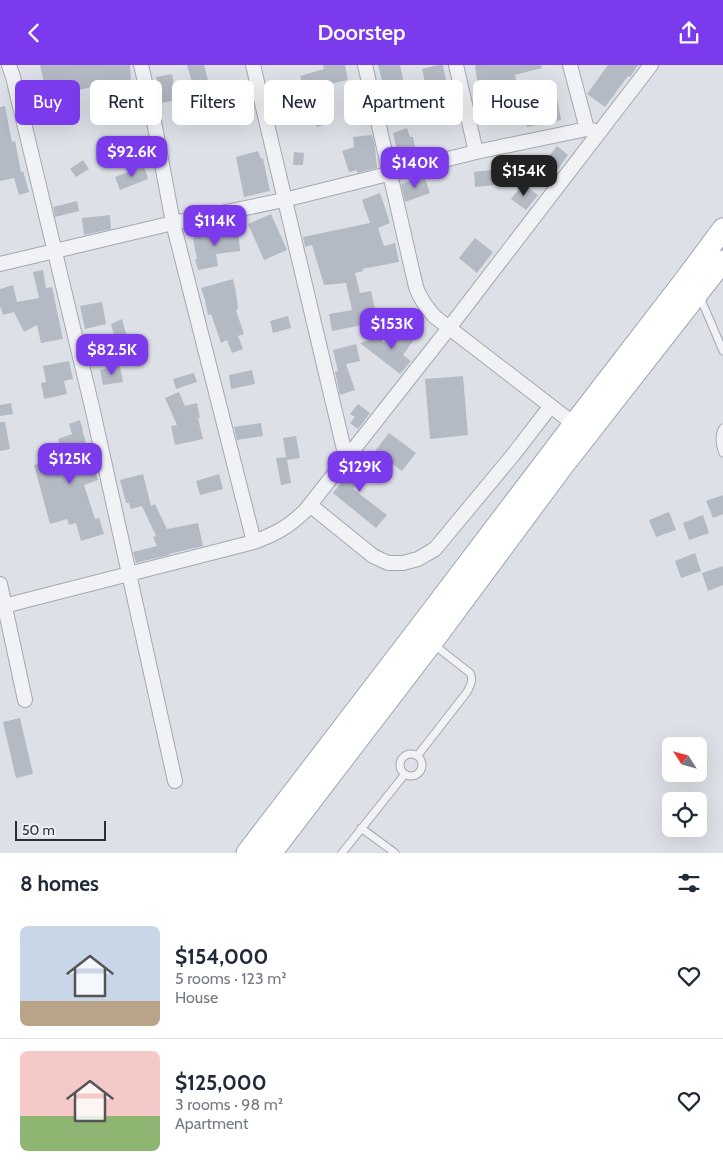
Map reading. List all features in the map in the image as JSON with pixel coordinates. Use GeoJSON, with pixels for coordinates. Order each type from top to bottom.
{"type":"FeatureCollection","features":[{"type":"Feature","properties":{"kind":"main road"},"geometry":{"type":"LineString","coordinates":[[271,853],[432,643],[562,467],[692,286],[723,229]]}},
{"type":"Feature","properties":{"kind":"main road"},"geometry":{"type":"LineString","coordinates":[[247,853],[574,424],[692,286],[723,261]]}},
{"type":"Feature","properties":{"kind":"street"},"geometry":{"type":"LineString","coordinates":[[9,65],[92,407],[175,781]]}},
{"type":"Feature","properties":{"kind":"street"},"geometry":{"type":"LineString","coordinates":[[141,65],[153,116],[173,223],[254,542]]}},
{"type":"Feature","properties":{"kind":"street"},"geometry":{"type":"LineString","coordinates":[[253,65],[346,458]]}},
{"type":"Feature","properties":{"kind":"street"},"geometry":{"type":"LineString","coordinates":[[364,65],[416,287],[426,308],[449,328],[574,424]]}},
{"type":"Feature","properties":{"kind":"street"},"geometry":{"type":"LineString","coordinates":[[456,65],[476,152]]}},
{"type":"Feature","properties":{"kind":"street"},"geometry":{"type":"LineString","coordinates":[[570,65],[593,131]]}},
{"type":"Feature","properties":{"kind":"street"},"geometry":{"type":"LineString","coordinates":[[2,606],[254,542],[275,534],[295,521],[310,505],[449,328],[593,131],[651,65]]}},
{"type":"Feature","properties":{"kind":"street"},"geometry":{"type":"LineString","coordinates":[[0,264],[284,199],[476,152],[593,131]]}},
{"type":"Feature","properties":{"kind":"street"},"geometry":{"type":"LineString","coordinates":[[310,505],[372,556],[388,563],[403,563],[418,559],[435,549],[550,407]]}},
{"type":"Feature","properties":{"kind":"street"},"geometry":{"type":"LineString","coordinates":[[0,584],[2,606],[26,700]]}},
{"type":"Feature","properties":{"kind":"lane"},"geometry":{"type":"LineString","coordinates":[[692,286],[723,351]]}},
{"type":"Feature","properties":{"kind":"lane"},"geometry":{"type":"LineString","coordinates":[[723,427],[720,445],[723,453]]}},
{"type":"Feature","properties":{"kind":"lane"},"geometry":{"type":"LineString","coordinates":[[418,755],[466,692],[472,680],[470,673],[432,643]]}},
{"type":"Feature","properties":{"kind":"lane"},"geometry":{"type":"LineString","coordinates":[[409,753],[418,755],[422,761],[422,770],[414,776],[405,774],[400,766],[403,757],[409,753]]}},
{"type":"Feature","properties":{"kind":"lane"},"geometry":{"type":"LineString","coordinates":[[342,853],[405,774]]}},
{"type":"Feature","properties":{"kind":"lane"},"geometry":{"type":"LineString","coordinates":[[361,828],[395,853]]}},
{"type":"Feature","properties":{"kind":"building"},"geometry":{"type":"Polygon","coordinates":[[[40,65],[130,65],[131,80],[90,80],[90,87],[80,90],[80,80],[43,80],[40,65]]]}},
{"type":"Feature","properties":{"kind":"building"},"geometry":{"type":"Polygon","coordinates":[[[187,65],[204,65],[208,80],[191,80],[187,65]]]}},
{"type":"Feature","properties":{"kind":"building"},"geometry":{"type":"Polygon","coordinates":[[[323,65],[345,65],[348,80],[334,83],[334,80],[301,80],[300,76],[324,69],[323,65]]]}},
{"type":"Feature","properties":{"kind":"building"},"geometry":{"type":"Polygon","coordinates":[[[378,65],[400,65],[403,80],[382,80],[378,65]]]}},
{"type":"Feature","properties":{"kind":"building"},"geometry":{"type":"Polygon","coordinates":[[[443,65],[446,80],[424,80],[422,69],[443,65]]]}},
{"type":"Feature","properties":{"kind":"building"},"geometry":{"type":"Polygon","coordinates":[[[475,65],[541,65],[542,68],[515,75],[516,80],[477,80],[475,65]]]}},
{"type":"Feature","properties":{"kind":"building"},"geometry":{"type":"Polygon","coordinates":[[[608,65],[638,65],[605,107],[587,94],[608,65]]]}},
{"type":"Feature","properties":{"kind":"building"},"geometry":{"type":"Polygon","coordinates":[[[172,74],[172,101],[162,103],[162,80],[157,80],[156,77],[172,74]]]}},
{"type":"Feature","properties":{"kind":"building"},"geometry":{"type":"Polygon","coordinates":[[[557,99],[561,120],[557,121],[557,99]]]}},
{"type":"Feature","properties":{"kind":"building"},"geometry":{"type":"Polygon","coordinates":[[[5,106],[12,142],[15,141],[21,172],[23,171],[29,192],[19,195],[14,178],[0,181],[0,107],[5,106]]]}},
{"type":"Feature","properties":{"kind":"building"},"geometry":{"type":"Polygon","coordinates":[[[407,128],[410,137],[413,137],[417,156],[399,160],[393,133],[407,128]]]}},
{"type":"Feature","properties":{"kind":"building"},"geometry":{"type":"Polygon","coordinates":[[[372,135],[377,168],[357,173],[357,170],[349,172],[342,151],[354,147],[353,137],[372,135]]]}},
{"type":"Feature","properties":{"kind":"building"},"geometry":{"type":"Polygon","coordinates":[[[557,146],[568,155],[558,169],[546,160],[557,146]]]}},
{"type":"Feature","properties":{"kind":"building"},"geometry":{"type":"Polygon","coordinates":[[[258,151],[261,159],[263,158],[270,191],[244,197],[236,157],[258,151]]]}},
{"type":"Feature","properties":{"kind":"building"},"geometry":{"type":"Polygon","coordinates":[[[294,152],[304,153],[303,165],[293,165],[294,152]]]}},
{"type":"Feature","properties":{"kind":"building"},"geometry":{"type":"Polygon","coordinates":[[[83,160],[89,169],[76,177],[70,169],[83,160]]]}},
{"type":"Feature","properties":{"kind":"building"},"geometry":{"type":"Polygon","coordinates":[[[144,166],[148,179],[120,190],[115,177],[144,166]]]}},
{"type":"Feature","properties":{"kind":"building"},"geometry":{"type":"Polygon","coordinates":[[[516,167],[518,183],[475,187],[474,172],[516,167]]]}},
{"type":"Feature","properties":{"kind":"building"},"geometry":{"type":"Polygon","coordinates":[[[424,176],[430,193],[405,202],[401,184],[424,176]]]}},
{"type":"Feature","properties":{"kind":"building"},"geometry":{"type":"Polygon","coordinates":[[[523,184],[538,195],[526,210],[511,199],[523,184]]]}},
{"type":"Feature","properties":{"kind":"building"},"geometry":{"type":"Polygon","coordinates":[[[380,193],[390,223],[378,228],[384,246],[395,243],[399,262],[362,269],[363,271],[355,273],[360,293],[371,291],[378,322],[332,331],[329,314],[352,310],[346,283],[324,285],[312,245],[305,247],[303,237],[370,223],[362,200],[380,193]]]}},
{"type":"Feature","properties":{"kind":"building"},"geometry":{"type":"Polygon","coordinates":[[[77,201],[79,211],[55,217],[53,207],[77,201]]]}},
{"type":"Feature","properties":{"kind":"building"},"geometry":{"type":"Polygon","coordinates":[[[271,214],[287,250],[264,260],[248,224],[271,214]]]}},
{"type":"Feature","properties":{"kind":"building"},"geometry":{"type":"Polygon","coordinates":[[[110,215],[111,229],[84,235],[82,218],[110,215]]]}},
{"type":"Feature","properties":{"kind":"building"},"geometry":{"type":"Polygon","coordinates":[[[238,227],[240,251],[216,254],[218,266],[198,270],[193,238],[229,231],[229,228],[238,227]]]}},
{"type":"Feature","properties":{"kind":"building"},"geometry":{"type":"Polygon","coordinates":[[[475,238],[493,252],[477,273],[459,258],[475,238]]]}},
{"type":"Feature","properties":{"kind":"building"},"geometry":{"type":"Polygon","coordinates":[[[43,270],[46,288],[52,287],[63,339],[41,343],[37,325],[24,332],[14,312],[3,315],[0,306],[0,289],[13,285],[17,302],[39,298],[33,272],[43,270]]]}},
{"type":"Feature","properties":{"kind":"building"},"geometry":{"type":"Polygon","coordinates":[[[233,279],[238,309],[236,310],[244,334],[238,336],[243,349],[232,353],[227,340],[221,343],[211,314],[208,315],[201,288],[233,279]]]}},
{"type":"Feature","properties":{"kind":"building"},"geometry":{"type":"Polygon","coordinates":[[[102,302],[106,324],[85,329],[80,306],[102,302]]]}},
{"type":"Feature","properties":{"kind":"building"},"geometry":{"type":"Polygon","coordinates":[[[288,316],[291,328],[273,333],[270,321],[288,316]]]}},
{"type":"Feature","properties":{"kind":"building"},"geometry":{"type":"Polygon","coordinates":[[[122,319],[130,347],[118,350],[111,324],[122,319]]]}},
{"type":"Feature","properties":{"kind":"building"},"geometry":{"type":"Polygon","coordinates":[[[412,329],[407,337],[413,341],[403,355],[411,361],[400,374],[360,343],[381,337],[383,343],[388,336],[412,329]]]}},
{"type":"Feature","properties":{"kind":"building"},"geometry":{"type":"Polygon","coordinates":[[[356,344],[360,361],[346,364],[355,390],[340,395],[335,372],[338,371],[333,350],[356,344]]]}},
{"type":"Feature","properties":{"kind":"building"},"geometry":{"type":"Polygon","coordinates":[[[69,361],[73,379],[64,381],[67,394],[44,399],[41,383],[46,382],[43,366],[69,361]]]}},
{"type":"Feature","properties":{"kind":"building"},"geometry":{"type":"Polygon","coordinates":[[[120,366],[123,382],[103,385],[100,370],[120,366]]]}},
{"type":"Feature","properties":{"kind":"building"},"geometry":{"type":"Polygon","coordinates":[[[252,370],[255,384],[231,389],[229,375],[252,370]]]}},
{"type":"Feature","properties":{"kind":"building"},"geometry":{"type":"Polygon","coordinates":[[[194,373],[197,382],[176,389],[173,379],[194,373]]]}},
{"type":"Feature","properties":{"kind":"building"},"geometry":{"type":"Polygon","coordinates":[[[463,376],[468,435],[430,439],[425,379],[463,376]]]}},
{"type":"Feature","properties":{"kind":"building"},"geometry":{"type":"Polygon","coordinates":[[[179,392],[185,406],[197,403],[203,439],[175,445],[171,426],[177,425],[165,398],[179,392]]]}},
{"type":"Feature","properties":{"kind":"building"},"geometry":{"type":"Polygon","coordinates":[[[11,403],[13,414],[0,416],[0,405],[11,403]]]}},
{"type":"Feature","properties":{"kind":"building"},"geometry":{"type":"Polygon","coordinates":[[[358,404],[370,413],[358,429],[350,423],[355,417],[350,414],[358,404]]]}},
{"type":"Feature","properties":{"kind":"building"},"geometry":{"type":"Polygon","coordinates":[[[80,420],[98,480],[84,485],[95,519],[99,518],[104,534],[81,541],[76,523],[69,525],[67,519],[50,524],[34,465],[64,457],[58,439],[72,434],[69,424],[80,420]]]}},
{"type":"Feature","properties":{"kind":"building"},"geometry":{"type":"Polygon","coordinates":[[[0,422],[5,422],[10,449],[0,451],[0,422]]]}},
{"type":"Feature","properties":{"kind":"building"},"geometry":{"type":"Polygon","coordinates":[[[261,423],[263,436],[237,440],[234,427],[261,423]]]}},
{"type":"Feature","properties":{"kind":"building"},"geometry":{"type":"Polygon","coordinates":[[[389,433],[416,453],[402,471],[375,451],[389,433]]]}},
{"type":"Feature","properties":{"kind":"building"},"geometry":{"type":"Polygon","coordinates":[[[296,436],[300,458],[287,460],[291,483],[281,485],[276,458],[286,457],[283,438],[296,436]]]}},
{"type":"Feature","properties":{"kind":"building"},"geometry":{"type":"Polygon","coordinates":[[[365,453],[375,461],[353,489],[387,515],[376,528],[333,493],[365,453]]]}},
{"type":"Feature","properties":{"kind":"building"},"geometry":{"type":"Polygon","coordinates":[[[143,474],[151,506],[155,504],[167,529],[198,523],[203,546],[136,563],[133,552],[157,546],[153,537],[156,536],[142,506],[131,509],[129,503],[126,503],[120,480],[143,474]]]}},
{"type":"Feature","properties":{"kind":"building"},"geometry":{"type":"Polygon","coordinates":[[[219,474],[223,489],[200,495],[196,481],[219,474]]]}},
{"type":"Feature","properties":{"kind":"building"},"geometry":{"type":"Polygon","coordinates":[[[723,495],[723,514],[713,518],[706,501],[723,495]]]}},
{"type":"Feature","properties":{"kind":"building"},"geometry":{"type":"Polygon","coordinates":[[[669,512],[676,530],[656,537],[649,520],[669,512]]]}},
{"type":"Feature","properties":{"kind":"building"},"geometry":{"type":"Polygon","coordinates":[[[703,515],[709,533],[689,540],[683,523],[703,515]]]}},
{"type":"Feature","properties":{"kind":"building"},"geometry":{"type":"Polygon","coordinates":[[[695,553],[701,571],[681,578],[675,561],[695,553]]]}},
{"type":"Feature","properties":{"kind":"building"},"geometry":{"type":"Polygon","coordinates":[[[723,566],[723,585],[708,591],[702,573],[723,566]]]}},
{"type":"Feature","properties":{"kind":"building"},"geometry":{"type":"Polygon","coordinates":[[[20,718],[33,774],[16,778],[3,722],[20,718]]]}}]}
